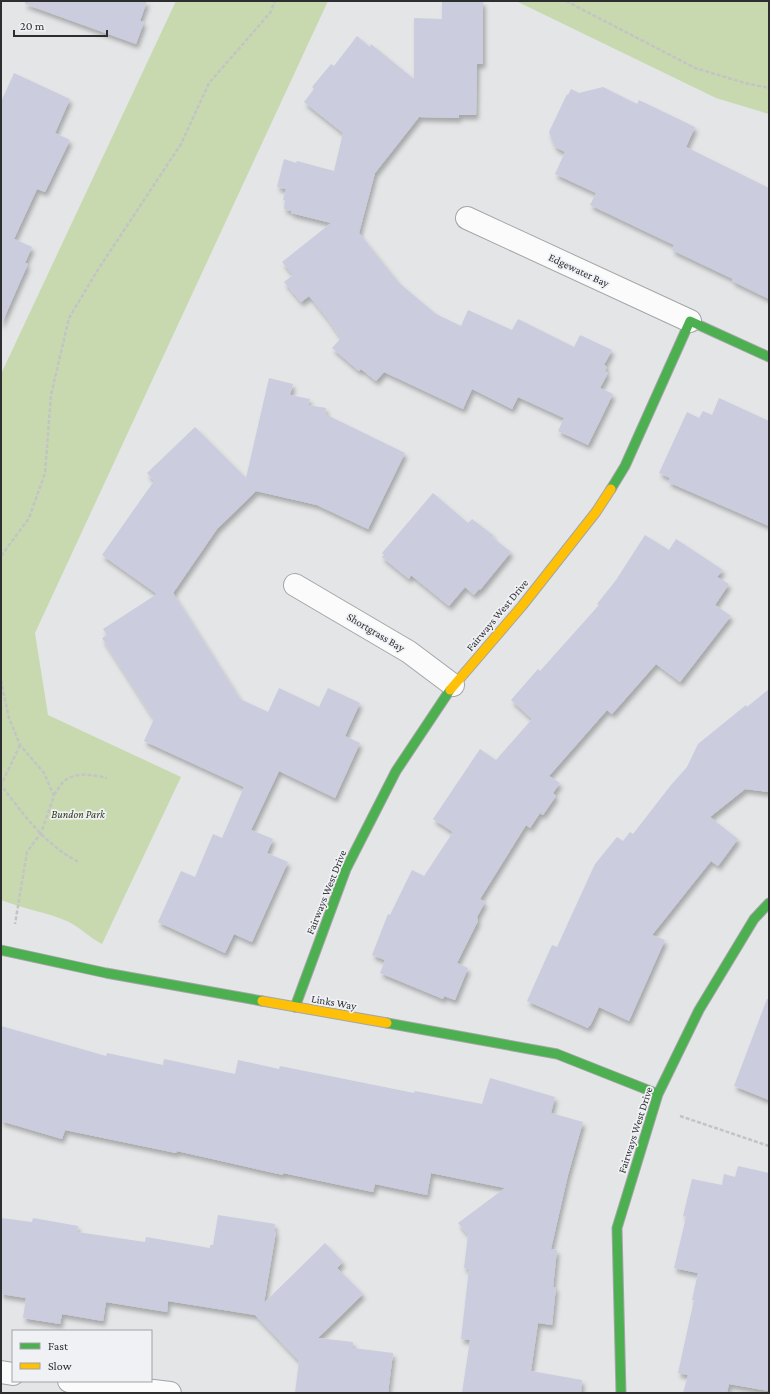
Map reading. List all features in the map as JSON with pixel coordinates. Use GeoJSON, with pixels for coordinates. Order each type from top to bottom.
{"type":"FeatureCollection","features":[{"type":"Feature","properties":{"kind":"street","name":"Edgewater Bay"},"geometry":{"type":"LineString","coordinates":[[467,218],[690,321]]}},
{"type":"Feature","properties":{"kind":"street"},"geometry":{"type":"LineString","coordinates":[[690,321],[769,357]]}},
{"type":"Feature","properties":{"kind":"street","name":"Fairways West Drive"},"geometry":{"type":"LineString","coordinates":[[295,1007],[346,869],[396,771],[453,685],[522,606],[596,512],[625,466],[690,321]]}},
{"type":"Feature","properties":{"kind":"street","name":"Shortgrass Bay"},"geometry":{"type":"LineString","coordinates":[[295,585],[409,652],[453,685]]}},
{"type":"Feature","properties":{"kind":"street","name":"Fairways West Drive"},"geometry":{"type":"LineString","coordinates":[[620,1393],[617,1228],[658,1094],[699,1010],[754,919],[769,903]]}},
{"type":"Feature","properties":{"kind":"street","name":"Links Way"},"geometry":{"type":"LineString","coordinates":[[5,951],[106,973],[557,1054],[658,1094]]}},
{"type":"Feature","properties":{"kind":"street"},"geometry":{"type":"LineString","coordinates":[[1,1372],[12,1374]]}},
{"type":"Feature","properties":{"kind":"street"},"geometry":{"type":"LineString","coordinates":[[77,1382],[170,1393]]}},
{"type":"Feature","properties":{"kind":"path"},"geometry":{"type":"LineString","coordinates":[[1,556],[29,518],[45,473],[51,396],[69,318],[99,268],[181,144],[210,84],[270,13],[275,1]]}},
{"type":"Feature","properties":{"kind":"path"},"geometry":{"type":"LineString","coordinates":[[566,1],[695,68],[745,83],[769,88]]}},
{"type":"Feature","properties":{"kind":"path"},"geometry":{"type":"LineString","coordinates":[[1,680],[9,718],[20,745],[44,773],[54,796]]}},
{"type":"Feature","properties":{"kind":"path"},"geometry":{"type":"LineString","coordinates":[[20,745],[1,786],[21,811],[58,850],[79,862]]}},
{"type":"Feature","properties":{"kind":"path"},"geometry":{"type":"LineString","coordinates":[[5,951],[27,852],[41,833],[54,796],[63,782],[75,775],[93,775],[107,778]]}},
{"type":"Feature","properties":{"kind":"path"},"geometry":{"type":"LineString","coordinates":[[654,1107],[769,1146]]}},
{"type":"Feature","properties":{"kind":"green space","name":"Bundon Park"},"geometry":{"type":"Polygon","coordinates":[[[176,1],[328,1],[35,633],[48,715],[181,777],[102,944],[69,922],[1,900],[1,374],[176,1]]]}},
{"type":"Feature","properties":{"kind":"green space"},"geometry":{"type":"Polygon","coordinates":[[[516,1],[769,2],[769,114],[716,98],[516,1]]]}},
{"type":"Feature","properties":{"kind":"building"},"geometry":{"type":"Polygon","coordinates":[[[25,1],[147,1],[140,21],[144,22],[136,44],[25,4],[25,1]]]}},
{"type":"Feature","properties":{"kind":"building"},"geometry":{"type":"Polygon","coordinates":[[[442,1],[483,1],[483,64],[477,64],[476,115],[459,115],[459,118],[419,117],[375,173],[359,233],[399,283],[436,314],[461,326],[468,310],[512,330],[518,319],[574,347],[580,335],[612,350],[604,365],[607,367],[605,371],[608,373],[600,388],[613,394],[588,445],[558,431],[564,418],[518,397],[512,409],[472,389],[463,409],[384,372],[376,381],[361,369],[359,371],[332,348],[341,338],[327,318],[309,296],[301,302],[284,282],[293,275],[282,262],[331,223],[291,213],[291,211],[284,209],[285,200],[283,200],[286,189],[277,187],[284,159],[334,171],[343,133],[304,102],[314,89],[312,87],[331,64],[334,66],[357,36],[370,47],[371,44],[414,79],[414,18],[442,19],[442,1]]]}},
{"type":"Feature","properties":{"kind":"building"},"geometry":{"type":"Polygon","coordinates":[[[14,73],[70,99],[55,133],[70,140],[45,192],[37,189],[14,239],[32,247],[25,263],[28,264],[1,325],[1,102],[14,73]]]}},
{"type":"Feature","properties":{"kind":"building"},"geometry":{"type":"Polygon","coordinates":[[[603,87],[637,104],[639,100],[695,127],[686,147],[769,188],[769,299],[732,281],[733,279],[672,250],[674,245],[590,205],[596,193],[555,174],[565,152],[555,147],[549,132],[567,94],[568,95],[571,89],[579,93],[603,87]]]}},
{"type":"Feature","properties":{"kind":"building"},"geometry":{"type":"Polygon","coordinates":[[[269,378],[293,384],[290,395],[310,399],[308,405],[326,408],[325,414],[405,453],[368,529],[317,505],[256,491],[217,529],[173,593],[240,699],[268,712],[279,688],[319,707],[328,688],[360,703],[345,736],[360,743],[335,798],[279,771],[251,830],[273,839],[267,853],[288,862],[252,942],[234,934],[225,953],[158,922],[181,871],[195,877],[213,834],[222,838],[244,787],[144,741],[154,719],[102,638],[107,635],[103,629],[157,594],[102,555],[154,481],[147,473],[195,427],[246,478],[269,378]]]}},
{"type":"Feature","properties":{"kind":"building"},"geometry":{"type":"Polygon","coordinates":[[[719,398],[769,421],[769,526],[668,482],[670,478],[659,473],[687,412],[699,418],[703,411],[712,415],[719,398]]]}},
{"type":"Feature","properties":{"kind":"building"},"geometry":{"type":"Polygon","coordinates":[[[433,493],[468,523],[472,519],[493,535],[492,537],[511,552],[480,590],[479,589],[474,595],[465,587],[449,606],[411,575],[409,579],[382,557],[384,555],[382,553],[433,493]]]}},
{"type":"Feature","properties":{"kind":"building"},"geometry":{"type":"Polygon","coordinates":[[[645,535],[669,550],[676,539],[723,570],[717,577],[729,584],[715,605],[731,616],[680,682],[656,664],[612,714],[607,710],[549,776],[560,783],[553,793],[556,796],[543,815],[540,813],[530,828],[526,825],[480,899],[485,902],[477,917],[478,921],[457,963],[468,968],[455,1000],[444,996],[443,999],[380,973],[385,960],[372,955],[388,914],[390,915],[412,870],[424,876],[453,832],[433,819],[480,749],[496,760],[532,719],[511,700],[538,669],[540,671],[599,605],[597,604],[616,580],[645,535]]]}},
{"type":"Feature","properties":{"kind":"building"},"geometry":{"type":"Polygon","coordinates":[[[769,689],[769,792],[745,789],[710,817],[738,839],[718,866],[711,861],[652,935],[665,940],[629,1021],[599,1007],[588,1028],[527,1001],[552,945],[557,947],[595,864],[617,837],[623,841],[630,832],[633,834],[687,767],[698,744],[746,705],[747,707],[769,689]]]}},
{"type":"Feature","properties":{"kind":"building"},"geometry":{"type":"Polygon","coordinates":[[[767,999],[769,999],[769,1100],[734,1086],[767,999]]]}},
{"type":"Feature","properties":{"kind":"building"},"geometry":{"type":"Polygon","coordinates":[[[1,1026],[106,1056],[107,1053],[163,1065],[164,1059],[235,1074],[238,1060],[279,1069],[280,1066],[414,1093],[415,1091],[482,1104],[490,1078],[555,1097],[551,1113],[583,1122],[568,1175],[551,1249],[557,1250],[553,1287],[556,1287],[552,1325],[538,1323],[531,1371],[582,1380],[581,1393],[462,1393],[470,1340],[461,1339],[469,1269],[464,1268],[468,1235],[458,1223],[505,1188],[431,1173],[427,1195],[375,1184],[373,1192],[283,1173],[283,1175],[177,1151],[176,1153],[65,1130],[62,1139],[1,1121],[1,1026]]]}},
{"type":"Feature","properties":{"kind":"building"},"geometry":{"type":"Polygon","coordinates":[[[738,1166],[769,1173],[769,1391],[729,1384],[727,1393],[683,1393],[688,1375],[678,1373],[694,1300],[692,1300],[698,1273],[674,1268],[686,1217],[683,1216],[692,1179],[722,1185],[724,1174],[735,1177],[738,1166]]]}},
{"type":"Feature","properties":{"kind":"building"},"geometry":{"type":"Polygon","coordinates":[[[218,1215],[275,1224],[274,1231],[276,1232],[264,1303],[325,1243],[343,1262],[337,1268],[363,1294],[318,1338],[353,1342],[353,1348],[393,1353],[388,1393],[295,1393],[299,1361],[255,1315],[168,1301],[167,1312],[106,1302],[103,1321],[62,1314],[60,1324],[23,1318],[26,1298],[1,1294],[1,1218],[32,1222],[33,1218],[78,1226],[77,1232],[145,1242],[146,1237],[210,1248],[210,1245],[213,1245],[218,1215]]]}},
{"type":"Feature","properties":{"kind":"traffic: fast"},"geometry":{"type":"LineString","coordinates":[[611,489],[625,466],[690,321],[769,357]]}},
{"type":"Feature","properties":{"kind":"traffic: fast"},"geometry":{"type":"LineString","coordinates":[[295,1007],[346,869],[396,771],[450,690]]}},
{"type":"Feature","properties":{"kind":"traffic: fast"},"geometry":{"type":"LineString","coordinates":[[621,1393],[617,1228],[658,1094],[699,1010],[754,919],[769,903]]}},
{"type":"Feature","properties":{"kind":"traffic: fast"},"geometry":{"type":"LineString","coordinates":[[1,950],[106,973],[262,1001]]}},
{"type":"Feature","properties":{"kind":"traffic: fast"},"geometry":{"type":"LineString","coordinates":[[387,1023],[557,1054],[658,1094]]}},
{"type":"Feature","properties":{"kind":"traffic: slow"},"geometry":{"type":"LineString","coordinates":[[450,690],[522,606],[596,512],[611,489]]}},
{"type":"Feature","properties":{"kind":"traffic: slow"},"geometry":{"type":"LineString","coordinates":[[262,1001],[387,1023]]}}]}
